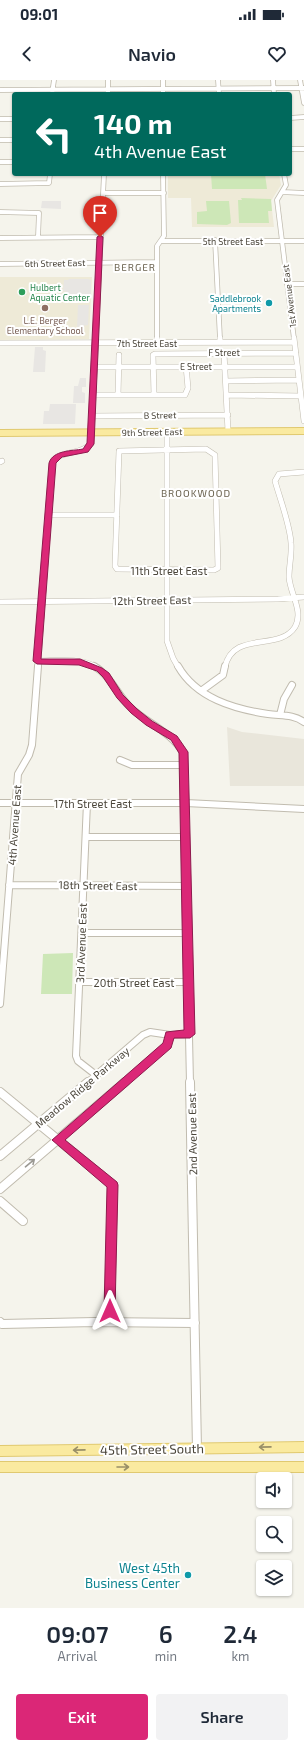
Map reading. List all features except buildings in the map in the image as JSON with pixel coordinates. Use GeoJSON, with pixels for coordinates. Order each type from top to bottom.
{"type":"FeatureCollection","features":[{"type":"Feature","properties":{"kind":"main road","name":"9th Street East"},"geometry":{"type":"LineString","coordinates":[[0,433],[304,431]]}},
{"type":"Feature","properties":{"kind":"main road","name":"45th Street South"},"geometry":{"type":"LineString","coordinates":[[0,1451],[304,1447]]}},
{"type":"Feature","properties":{"kind":"main road","name":"45th Street South"},"geometry":{"type":"LineString","coordinates":[[0,1467],[304,1467]]}},
{"type":"Feature","properties":{"kind":"street"},"geometry":{"type":"LineString","coordinates":[[52,92],[54,80]]}},
{"type":"Feature","properties":{"kind":"street"},"geometry":{"type":"LineString","coordinates":[[108,80],[108,89]]}},
{"type":"Feature","properties":{"kind":"street"},"geometry":{"type":"LineString","coordinates":[[163,80],[163,89]]}},
{"type":"Feature","properties":{"kind":"street"},"geometry":{"type":"LineString","coordinates":[[218,80],[219,92]]}},
{"type":"Feature","properties":{"kind":"street"},"geometry":{"type":"LineString","coordinates":[[273,80],[274,92]]}},
{"type":"Feature","properties":{"kind":"street"},"geometry":{"type":"LineString","coordinates":[[300,80],[303,88],[304,103]]}},
{"type":"Feature","properties":{"kind":"street"},"geometry":{"type":"LineString","coordinates":[[0,90],[303,88]]}},
{"type":"Feature","properties":{"kind":"street"},"geometry":{"type":"LineString","coordinates":[[292,118],[304,117]]}},
{"type":"Feature","properties":{"kind":"street"},"geometry":{"type":"LineString","coordinates":[[0,119],[12,119]]}},
{"type":"Feature","properties":{"kind":"street"},"geometry":{"type":"LineString","coordinates":[[0,140],[12,140]]}},
{"type":"Feature","properties":{"kind":"street"},"geometry":{"type":"LineString","coordinates":[[292,149],[304,149]]}},
{"type":"Feature","properties":{"kind":"street"},"geometry":{"type":"LineString","coordinates":[[0,162],[12,162]]}},
{"type":"Feature","properties":{"kind":"street"},"geometry":{"type":"LineString","coordinates":[[0,184],[49,183],[50,176]]}},
{"type":"Feature","properties":{"kind":"street","name":"4th Avenue East"},"geometry":{"type":"LineString","coordinates":[[0,1004],[3,932],[9,884],[18,774],[30,756],[32,745],[48,515],[54,459],[60,455],[86,450],[91,444],[104,176]]}},
{"type":"Feature","properties":{"kind":"street"},"geometry":{"type":"LineString","coordinates":[[157,342],[157,246],[164,236],[163,176]]}},
{"type":"Feature","properties":{"kind":"street","name":"1st Avenue East"},"geometry":{"type":"LineString","coordinates":[[284,176],[286,185],[278,196],[277,200],[304,421]]}},
{"type":"Feature","properties":{"kind":"street"},"geometry":{"type":"LineString","coordinates":[[282,192],[304,193]]}},
{"type":"Feature","properties":{"kind":"street"},"geometry":{"type":"LineString","coordinates":[[103,194],[164,193]]}},
{"type":"Feature","properties":{"kind":"street"},"geometry":{"type":"LineString","coordinates":[[0,212],[37,212],[40,214],[38,237]]}},
{"type":"Feature","properties":{"kind":"street"},"geometry":{"type":"LineString","coordinates":[[0,238],[100,237]]}},
{"type":"Feature","properties":{"kind":"street"},"geometry":{"type":"LineString","coordinates":[[215,240],[220,343]]}},
{"type":"Feature","properties":{"kind":"street","name":"5th Street East"},"geometry":{"type":"LineString","coordinates":[[161,241],[304,240]]}},
{"type":"Feature","properties":{"kind":"street","name":"6th Street East"},"geometry":{"type":"LineString","coordinates":[[0,264],[158,262]]}},
{"type":"Feature","properties":{"kind":"street"},"geometry":{"type":"LineString","coordinates":[[287,284],[304,284]]}},
{"type":"Feature","properties":{"kind":"street","name":"7th Street East"},"geometry":{"type":"LineString","coordinates":[[0,343],[294,342]]}},
{"type":"Feature","properties":{"kind":"street","name":"F Street"},"geometry":{"type":"LineString","coordinates":[[153,367],[153,355],[164,352],[296,353]]}},
{"type":"Feature","properties":{"kind":"street"},"geometry":{"type":"LineString","coordinates":[[224,353],[228,431]]}},
{"type":"Feature","properties":{"kind":"street"},"geometry":{"type":"LineString","coordinates":[[118,395],[119,355]]}},
{"type":"Feature","properties":{"kind":"street"},"geometry":{"type":"LineString","coordinates":[[93,395],[186,394],[188,388],[186,366]]}},
{"type":"Feature","properties":{"kind":"street","name":"E Street"},"geometry":{"type":"LineString","coordinates":[[94,367],[225,366],[298,369],[304,371]]}},
{"type":"Feature","properties":{"kind":"street"},"geometry":{"type":"LineString","coordinates":[[153,367],[154,395]]}},
{"type":"Feature","properties":{"kind":"street"},"geometry":{"type":"LineString","coordinates":[[226,381],[299,380]]}},
{"type":"Feature","properties":{"kind":"street"},"geometry":{"type":"LineString","coordinates":[[227,395],[301,396]]}},
{"type":"Feature","properties":{"kind":"street","name":"B Street"},"geometry":{"type":"LineString","coordinates":[[92,416],[228,415]]}},
{"type":"Feature","properties":{"kind":"street"},"geometry":{"type":"LineString","coordinates":[[167,432],[166,570],[167,641],[170,654],[184,677],[201,691],[228,705],[249,711],[296,717],[304,722]]}},
{"type":"Feature","properties":{"kind":"street","name":"11th Street East"},"geometry":{"type":"LineString","coordinates":[[117,515],[115,563],[117,569],[214,570],[218,568],[215,458],[213,452],[206,449],[167,450]]}},
{"type":"Feature","properties":{"kind":"street"},"geometry":{"type":"LineString","coordinates":[[48,515],[117,515],[119,451],[167,450]]}},
{"type":"Feature","properties":{"kind":"street"},"geometry":{"type":"LineString","coordinates":[[201,691],[223,675],[229,656],[240,646],[254,642],[279,639],[291,633],[299,617],[288,571],[291,543],[276,486],[276,478],[279,474],[304,472]]}},
{"type":"Feature","properties":{"kind":"street","name":"12th Street East"},"geometry":{"type":"LineString","coordinates":[[0,602],[278,599],[304,596]]}},
{"type":"Feature","properties":{"kind":"street"},"geometry":{"type":"LineString","coordinates":[[37,661],[80,662],[99,669],[106,675],[120,696],[134,711],[149,723],[174,738],[183,752],[186,802]]}},
{"type":"Feature","properties":{"kind":"street"},"geometry":{"type":"LineString","coordinates":[[280,715],[284,699],[292,685]]}},
{"type":"Feature","properties":{"kind":"street"},"geometry":{"type":"LineString","coordinates":[[120,760],[132,765],[184,765]]}},
{"type":"Feature","properties":{"kind":"street","name":"3rd Avenue East"},"geometry":{"type":"LineString","coordinates":[[88,802],[76,1056],[78,1061],[96,1075]]}},
{"type":"Feature","properties":{"kind":"street","name":"17th Street East"},"geometry":{"type":"LineString","coordinates":[[0,803],[186,802],[304,809]]}},
{"type":"Feature","properties":{"kind":"street","name":"2nd Avenue East"},"geometry":{"type":"LineString","coordinates":[[186,802],[187,933],[197,1448]]}},
{"type":"Feature","properties":{"kind":"street"},"geometry":{"type":"LineString","coordinates":[[86,837],[186,837]]}},
{"type":"Feature","properties":{"kind":"street","name":"18th Street East"},"geometry":{"type":"LineString","coordinates":[[9,884],[187,886]]}},
{"type":"Feature","properties":{"kind":"street"},"geometry":{"type":"LineString","coordinates":[[82,933],[187,933]]}},
{"type":"Feature","properties":{"kind":"street","name":"20th Street East"},"geometry":{"type":"LineString","coordinates":[[80,982],[188,982]]}},
{"type":"Feature","properties":{"kind":"street","name":"Meadow Ridge Parkway"},"geometry":{"type":"LineString","coordinates":[[0,1156],[143,1035],[150,1032],[170,1035],[190,1034]]}},
{"type":"Feature","properties":{"kind":"street"},"geometry":{"type":"LineString","coordinates":[[0,1189],[167,1045],[170,1035]]}},
{"type":"Feature","properties":{"kind":"street"},"geometry":{"type":"LineString","coordinates":[[0,1092],[113,1185],[110,1322]]}},
{"type":"Feature","properties":{"kind":"street"},"geometry":{"type":"LineString","coordinates":[[0,1201],[23,1221]]}},
{"type":"Feature","properties":{"kind":"street"},"geometry":{"type":"LineString","coordinates":[[0,1322],[2,1324],[110,1322],[195,1323]]}},
{"type":"Feature","properties":{"kind":"shaded area"},"geometry":{"type":"Polygon","coordinates":[[[168,176],[279,176],[281,185],[271,201],[274,227],[192,227],[191,198],[168,198],[168,176]]]}},
{"type":"Feature","properties":{"kind":"shaded area"},"geometry":{"type":"Polygon","coordinates":[[[42,201],[61,201],[61,209],[41,208],[42,201]]]}},
{"type":"Feature","properties":{"kind":"shaded area","name":"L.E. Berger Elementary School"},"geometry":{"type":"Polygon","coordinates":[[[0,277],[92,277],[89,339],[0,340],[0,277]]]}},
{"type":"Feature","properties":{"kind":"shaded area"},"geometry":{"type":"Polygon","coordinates":[[[64,280],[91,280],[91,299],[65,299],[64,294],[67,292],[63,291],[64,280]]]}},
{"type":"Feature","properties":{"kind":"shaded area"},"geometry":{"type":"Polygon","coordinates":[[[78,305],[89,305],[88,325],[77,327],[78,305]]]}},
{"type":"Feature","properties":{"kind":"shaded area"},"geometry":{"type":"Polygon","coordinates":[[[35,347],[43,347],[43,350],[46,351],[45,372],[33,372],[35,347]]]}},
{"type":"Feature","properties":{"kind":"shaded area"},"geometry":{"type":"Polygon","coordinates":[[[80,378],[86,378],[86,387],[82,387],[82,392],[85,393],[85,403],[73,403],[74,386],[78,386],[80,378]]]}},
{"type":"Feature","properties":{"kind":"shaded area"},"geometry":{"type":"Polygon","coordinates":[[[50,404],[76,404],[75,424],[43,424],[44,411],[49,411],[50,404]]]}},
{"type":"Feature","properties":{"kind":"shaded area"},"geometry":{"type":"Polygon","coordinates":[[[227,727],[242,732],[304,739],[304,786],[230,786],[227,727]]]}},
{"type":"Feature","properties":{"kind":"green space"},"geometry":{"type":"Polygon","coordinates":[[[211,176],[265,176],[267,189],[212,189],[211,176]]]}},
{"type":"Feature","properties":{"kind":"green space"},"geometry":{"type":"Polygon","coordinates":[[[241,198],[271,199],[272,211],[268,211],[269,223],[239,223],[238,200],[242,200],[241,198]]]}},
{"type":"Feature","properties":{"kind":"green space"},"geometry":{"type":"Polygon","coordinates":[[[206,201],[229,201],[231,223],[227,225],[197,224],[197,212],[207,211],[206,201]]]}},
{"type":"Feature","properties":{"kind":"green space"},"geometry":{"type":"Polygon","coordinates":[[[73,953],[72,994],[41,994],[43,954],[73,953]]]}},
{"type":"Feature","properties":{"kind":"place","name":"Hulbert Aquatic Center"},"geometry":{"type":"Point","coordinates":[22,292]}},
{"type":"Feature","properties":{"kind":"place","name":"Saddlebrook Apartments"},"geometry":{"type":"Point","coordinates":[269,303]}},
{"type":"Feature","properties":{"kind":"place","name":"L.E. Berger Elementary School"},"geometry":{"type":"Point","coordinates":[45,308]}},
{"type":"Feature","properties":{"kind":"place","name":"West 45th Business Center"},"geometry":{"type":"Point","coordinates":[188,1575]}},
{"type":"Feature","properties":{"kind":"district","name":"BERGER"},"geometry":{"type":"Point","coordinates":[135,267]}},
{"type":"Feature","properties":{"kind":"district","name":"BROOKWOOD"},"geometry":{"type":"Point","coordinates":[196,493]}},
{"type":"Feature","properties":{"kind":"route"},"geometry":{"type":"LineString","coordinates":[[100,237],[91,444],[86,450],[60,455],[54,459],[52,463],[37,661],[80,662],[99,669],[106,675],[120,696],[134,711],[149,723],[174,738],[183,752],[186,802],[187,957],[190,1034],[170,1035],[167,1045],[57,1140],[113,1185],[110,1311]]}}]}
